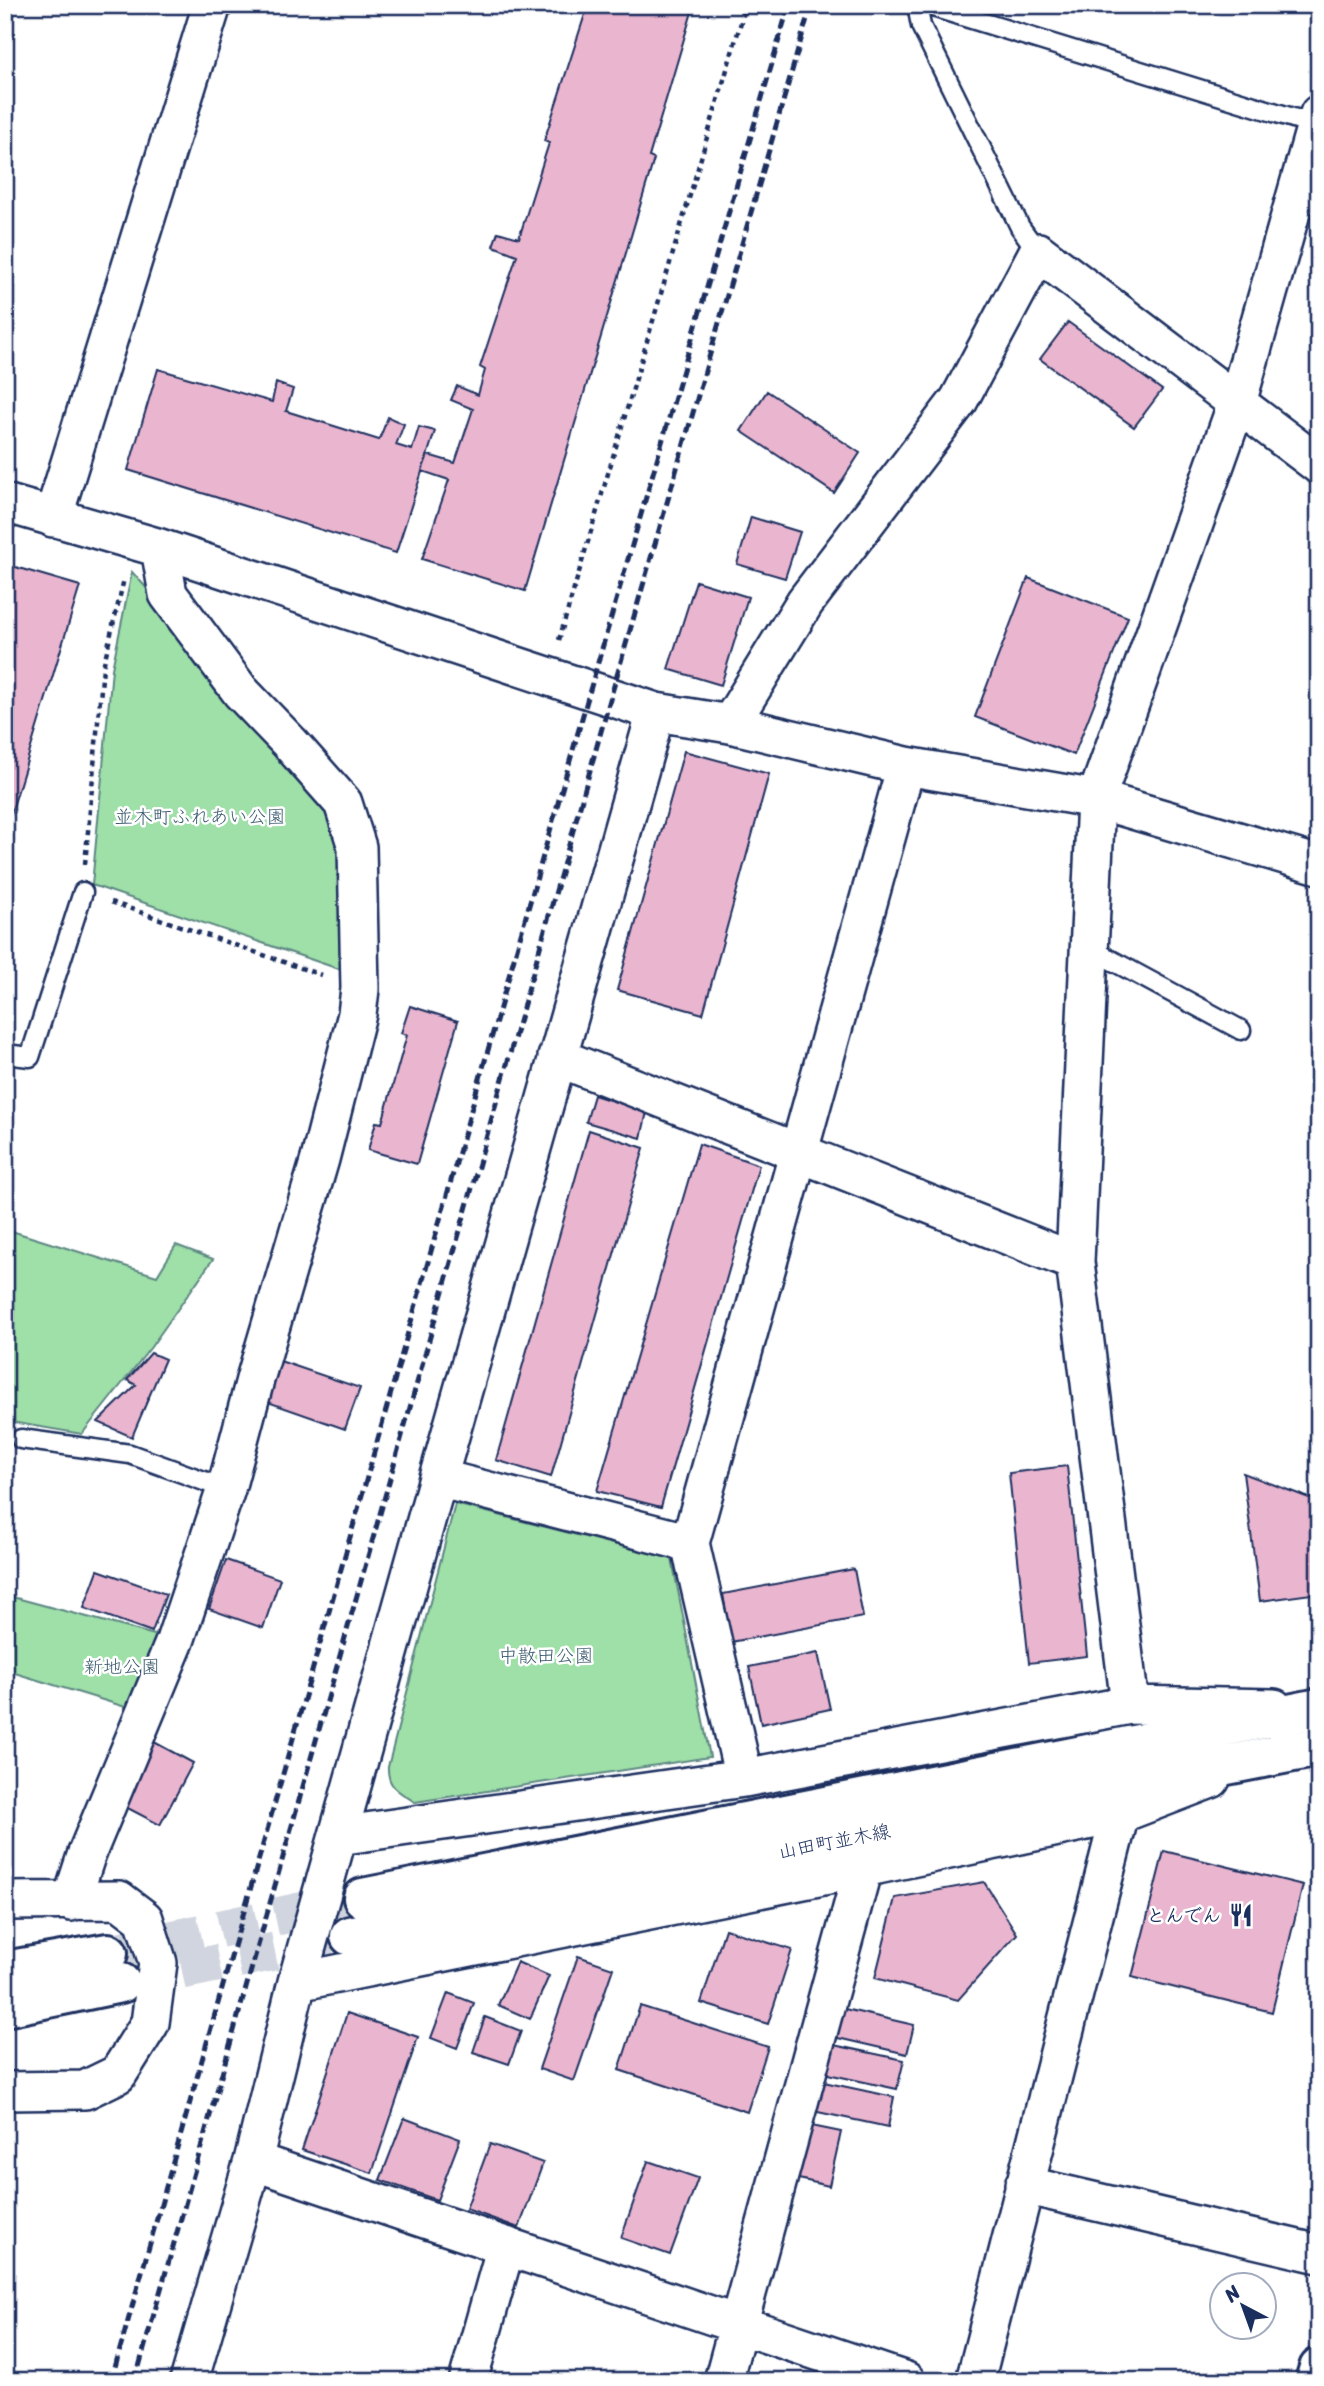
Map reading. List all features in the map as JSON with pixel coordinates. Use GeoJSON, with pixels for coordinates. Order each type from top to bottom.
{"type":"FeatureCollection","features":[{"type":"Feature","properties":{"kind":"street"},"geometry":{"type":"LineString","coordinates":[[54,518],[212,5]]}},
{"type":"Feature","properties":{"kind":"street"},"geometry":{"type":"LineString","coordinates":[[1130,1705],[1075,1262],[1096,799],[1237,403],[1318,122]]}},
{"type":"Feature","properties":{"kind":"street"},"geometry":{"type":"LineString","coordinates":[[730,723],[805,602],[959,400],[1038,252],[1319,465]]}},
{"type":"Feature","properties":{"kind":"street"},"geometry":{"type":"LineString","coordinates":[[5,503],[145,544],[656,712],[730,723],[906,766],[1096,799],[1319,865]]}},
{"type":"Feature","properties":{"kind":"street"},"geometry":{"type":"LineString","coordinates":[[71,1902],[87,1853],[175,1642],[226,1489],[256,1376],[320,1159],[357,1014],[360,989],[357,847],[343,803],[240,692],[168,594],[145,544]]}},
{"type":"Feature","properties":{"kind":"street"},"geometry":{"type":"LineString","coordinates":[[190,2381],[253,2161],[297,1982],[556,1057],[656,712]]}},
{"type":"Feature","properties":{"kind":"street"},"geometry":{"type":"LineString","coordinates":[[744,1778],[690,1543],[906,766]]}},
{"type":"Feature","properties":{"kind":"street"},"geometry":{"type":"LineString","coordinates":[[556,1057],[1075,1262]]}},
{"type":"Feature","properties":{"kind":"street"},"geometry":{"type":"LineString","coordinates":[[438,1478],[690,1543]]}},
{"type":"Feature","properties":{"kind":"street"},"geometry":{"type":"LineString","coordinates":[[338,1836],[744,1778],[1130,1705],[1317,1708]]}},
{"type":"Feature","properties":{"kind":"street","name":"山田町並木線"},"geometry":{"type":"LineString","coordinates":[[363,1898],[1317,1708]]}},
{"type":"Feature","properties":{"kind":"street","name":"山田町並木線"},"geometry":{"type":"LineString","coordinates":[[350,1936],[1319,1747]]}},
{"type":"Feature","properties":{"kind":"street"},"geometry":{"type":"LineString","coordinates":[[297,1982],[1120,1814],[1267,1757]]}},
{"type":"Feature","properties":{"kind":"street"},"geometry":{"type":"LineString","coordinates":[[975,2381],[1120,1814]]}},
{"type":"Feature","properties":{"kind":"street"},"geometry":{"type":"LineString","coordinates":[[723,2381],[863,1868]]}},
{"type":"Feature","properties":{"kind":"street"},"geometry":{"type":"LineString","coordinates":[[5,1901],[119,1900],[144,1919],[158,1963],[150,2023],[118,2074],[85,2090],[5,2091]]}},
{"type":"Feature","properties":{"kind":"street"},"geometry":{"type":"LineString","coordinates":[[5,1972],[115,1968],[5,2007]]}},
{"type":"Feature","properties":{"kind":"street"},"geometry":{"type":"LineString","coordinates":[[253,2161],[906,2381]]}},
{"type":"Feature","properties":{"kind":"street"},"geometry":{"type":"LineString","coordinates":[[1024,2185],[1319,2254]]}},
{"type":"Feature","properties":{"kind":"street"},"geometry":{"type":"LineString","coordinates":[[468,2381],[506,2246]]}},
{"type":"Feature","properties":{"kind":"street"},"geometry":{"type":"LineString","coordinates":[[1315,2381],[1319,2368]]}},
{"type":"Feature","properties":{"kind":"lane"},"geometry":{"type":"LineString","coordinates":[[917,5],[926,38],[1020,227],[1038,252]]}},
{"type":"Feature","properties":{"kind":"lane"},"geometry":{"type":"LineString","coordinates":[[926,5],[1318,122]]}},
{"type":"Feature","properties":{"kind":"lane"},"geometry":{"type":"LineString","coordinates":[[5,1054],[30,1057],[83,892]]}},
{"type":"Feature","properties":{"kind":"lane"},"geometry":{"type":"LineString","coordinates":[[1089,948],[1241,1030]]}},
{"type":"Feature","properties":{"kind":"lane"},"geometry":{"type":"LineString","coordinates":[[21,1438],[130,1454],[226,1489]]}},
{"type":"Feature","properties":{"kind":"path"},"geometry":{"type":"LineString","coordinates":[[548,677],[746,5]]}},
{"type":"Feature","properties":{"kind":"path"},"geometry":{"type":"LineString","coordinates":[[145,544],[103,667],[83,892],[360,989]]}},
{"type":"Feature","properties":{"kind":"green space","name":"並木町ふれあい公園"},"geometry":{"type":"Polygon","coordinates":[[[132,572],[330,813],[342,859],[342,970],[92,885],[112,669],[132,572]]]}},
{"type":"Feature","properties":{"kind":"green space"},"geometry":{"type":"Polygon","coordinates":[[[5,1229],[157,1276],[176,1245],[213,1259],[151,1347],[82,1434],[5,1421],[5,1229]]]}},
{"type":"Feature","properties":{"kind":"green space","name":"中散田公園"},"geometry":{"type":"Polygon","coordinates":[[[455,1504],[672,1559],[710,1757],[415,1802],[395,1788],[388,1774],[388,1767],[455,1504]]]}},
{"type":"Feature","properties":{"kind":"green space","name":"新地公園"},"geometry":{"type":"Polygon","coordinates":[[[5,1595],[177,1641],[145,1713],[5,1670],[5,1595]]]}},
{"type":"Feature","properties":{"kind":"building"},"geometry":{"type":"Polygon","coordinates":[[[588,5],[694,5],[649,157],[654,159],[525,591],[422,559],[449,480],[422,471],[428,455],[455,463],[473,409],[451,400],[457,386],[478,395],[485,370],[480,367],[517,255],[493,246],[498,232],[519,238],[549,143],[544,141],[588,5]]]}},
{"type":"Feature","properties":{"kind":"building"},"geometry":{"type":"Polygon","coordinates":[[[1068,322],[1162,390],[1134,427],[1040,359],[1068,322]]]}},
{"type":"Feature","properties":{"kind":"building"},"geometry":{"type":"Polygon","coordinates":[[[158,369],[272,402],[276,383],[293,389],[286,411],[379,440],[388,417],[404,424],[396,445],[412,450],[419,427],[435,431],[396,553],[128,470],[158,369]]]}},
{"type":"Feature","properties":{"kind":"building"},"geometry":{"type":"Polygon","coordinates":[[[767,391],[860,453],[834,493],[741,431],[767,391]]]}},
{"type":"Feature","properties":{"kind":"building"},"geometry":{"type":"Polygon","coordinates":[[[751,517],[800,532],[785,578],[737,564],[751,517]]]}},
{"type":"Feature","properties":{"kind":"building"},"geometry":{"type":"Polygon","coordinates":[[[5,564],[80,586],[6,830],[5,830],[5,564]]]}},
{"type":"Feature","properties":{"kind":"building"},"geometry":{"type":"Polygon","coordinates":[[[1028,578],[1128,617],[1074,755],[975,717],[1028,578]]]}},
{"type":"Feature","properties":{"kind":"building"},"geometry":{"type":"Polygon","coordinates":[[[696,581],[748,597],[721,685],[668,669],[696,581]]]}},
{"type":"Feature","properties":{"kind":"building"},"geometry":{"type":"Polygon","coordinates":[[[684,751],[769,774],[703,1014],[617,990],[684,751]]]}},
{"type":"Feature","properties":{"kind":"building"},"geometry":{"type":"Polygon","coordinates":[[[410,1006],[458,1021],[417,1164],[368,1150],[376,1122],[382,1123],[407,1035],[401,1033],[410,1006]]]}},
{"type":"Feature","properties":{"kind":"building"},"geometry":{"type":"Polygon","coordinates":[[[594,1095],[647,1112],[641,1138],[586,1122],[594,1095]]]}},
{"type":"Feature","properties":{"kind":"building"},"geometry":{"type":"Polygon","coordinates":[[[589,1130],[644,1148],[551,1477],[496,1460],[589,1130]]]}},
{"type":"Feature","properties":{"kind":"building"},"geometry":{"type":"Polygon","coordinates":[[[699,1144],[759,1165],[661,1507],[597,1491],[699,1144]]]}},
{"type":"Feature","properties":{"kind":"building"},"geometry":{"type":"Polygon","coordinates":[[[151,1353],[165,1359],[132,1437],[98,1422],[136,1385],[127,1380],[151,1353]]]}},
{"type":"Feature","properties":{"kind":"building"},"geometry":{"type":"Polygon","coordinates":[[[277,1360],[360,1388],[345,1429],[262,1400],[277,1360]]]}},
{"type":"Feature","properties":{"kind":"building"},"geometry":{"type":"Polygon","coordinates":[[[1067,1466],[1087,1656],[1029,1663],[1009,1473],[1067,1466]]]}},
{"type":"Feature","properties":{"kind":"building"},"geometry":{"type":"Polygon","coordinates":[[[1243,1473],[1317,1501],[1319,1593],[1260,1601],[1243,1473]]]}},
{"type":"Feature","properties":{"kind":"building"},"geometry":{"type":"Polygon","coordinates":[[[226,1560],[280,1579],[263,1628],[209,1609],[226,1560]]]}},
{"type":"Feature","properties":{"kind":"building"},"geometry":{"type":"Polygon","coordinates":[[[854,1569],[863,1617],[731,1642],[723,1594],[854,1569]]]}},
{"type":"Feature","properties":{"kind":"building"},"geometry":{"type":"Polygon","coordinates":[[[98,1570],[166,1594],[152,1632],[84,1608],[98,1570]]]}},
{"type":"Feature","properties":{"kind":"building"},"geometry":{"type":"Polygon","coordinates":[[[818,1653],[830,1709],[761,1724],[749,1667],[818,1653]]]}},
{"type":"Feature","properties":{"kind":"building"},"geometry":{"type":"Polygon","coordinates":[[[154,1742],[193,1763],[160,1825],[120,1804],[154,1742]]]}},
{"type":"Feature","properties":{"kind":"building"},"geometry":{"type":"Polygon","coordinates":[[[1164,1851],[1303,1885],[1272,2012],[1132,1977],[1164,1851]]]}},
{"type":"Feature","properties":{"kind":"building"},"geometry":{"type":"Polygon","coordinates":[[[984,1882],[1017,1934],[958,2000],[875,1978],[895,1898],[984,1882]]]}},
{"type":"Feature","properties":{"kind":"building"},"geometry":{"type":"Polygon","coordinates":[[[725,1929],[792,1950],[768,2024],[701,2003],[725,1929]]]}},
{"type":"Feature","properties":{"kind":"building"},"geometry":{"type":"Polygon","coordinates":[[[578,1956],[613,1968],[574,2081],[539,2069],[578,1956]]]}},
{"type":"Feature","properties":{"kind":"building"},"geometry":{"type":"Polygon","coordinates":[[[517,1962],[549,1976],[530,2019],[498,2005],[517,1962]]]}},
{"type":"Feature","properties":{"kind":"building"},"geometry":{"type":"Polygon","coordinates":[[[448,1993],[474,2003],[457,2048],[431,2038],[448,1993]]]}},
{"type":"Feature","properties":{"kind":"building"},"geometry":{"type":"Polygon","coordinates":[[[640,2006],[768,2047],[747,2112],[619,2070],[640,2006]]]}},
{"type":"Feature","properties":{"kind":"building"},"geometry":{"type":"Polygon","coordinates":[[[836,2007],[914,2025],[907,2054],[829,2036],[836,2007]]]}},
{"type":"Feature","properties":{"kind":"building"},"geometry":{"type":"Polygon","coordinates":[[[347,2013],[418,2037],[372,2173],[302,2150],[347,2013]]]}},
{"type":"Feature","properties":{"kind":"building"},"geometry":{"type":"Polygon","coordinates":[[[485,2017],[521,2031],[509,2064],[473,2052],[485,2017]]]}},
{"type":"Feature","properties":{"kind":"building"},"geometry":{"type":"Polygon","coordinates":[[[829,2044],[904,2060],[897,2089],[823,2073],[829,2044]]]}},
{"type":"Feature","properties":{"kind":"building"},"geometry":{"type":"Polygon","coordinates":[[[819,2081],[894,2097],[888,2127],[813,2111],[819,2081]]]}},
{"type":"Feature","properties":{"kind":"building"},"geometry":{"type":"Polygon","coordinates":[[[404,2118],[460,2139],[437,2200],[380,2180],[404,2118]]]}},
{"type":"Feature","properties":{"kind":"building"},"geometry":{"type":"Polygon","coordinates":[[[802,2124],[841,2132],[829,2186],[790,2177],[802,2124]]]}},
{"type":"Feature","properties":{"kind":"building"},"geometry":{"type":"Polygon","coordinates":[[[490,2144],[543,2163],[519,2228],[466,2209],[490,2144]]]}},
{"type":"Feature","properties":{"kind":"building"},"geometry":{"type":"Polygon","coordinates":[[[648,2161],[698,2178],[670,2255],[621,2238],[648,2161]]]}},
{"type":"Feature","properties":{"kind":"tunnel"},"geometry":{"type":"LineString","coordinates":[[108,1953],[363,1898]]}},
{"type":"Feature","properties":{"kind":"tunnel"},"geometry":{"type":"LineString","coordinates":[[126,1982],[350,1936]]}},
{"type":"Feature","properties":{"kind":"railway"},"geometry":{"type":"LineString","coordinates":[[111,2381],[590,690],[789,5]]}},
{"type":"Feature","properties":{"kind":"railway"},"geometry":{"type":"LineString","coordinates":[[135,2381],[611,696],[811,5]]}},
{"type":"Feature","properties":{"kind":"place","name":"とんでん"},"geometry":{"type":"Point","coordinates":[1241,1915]}}]}
